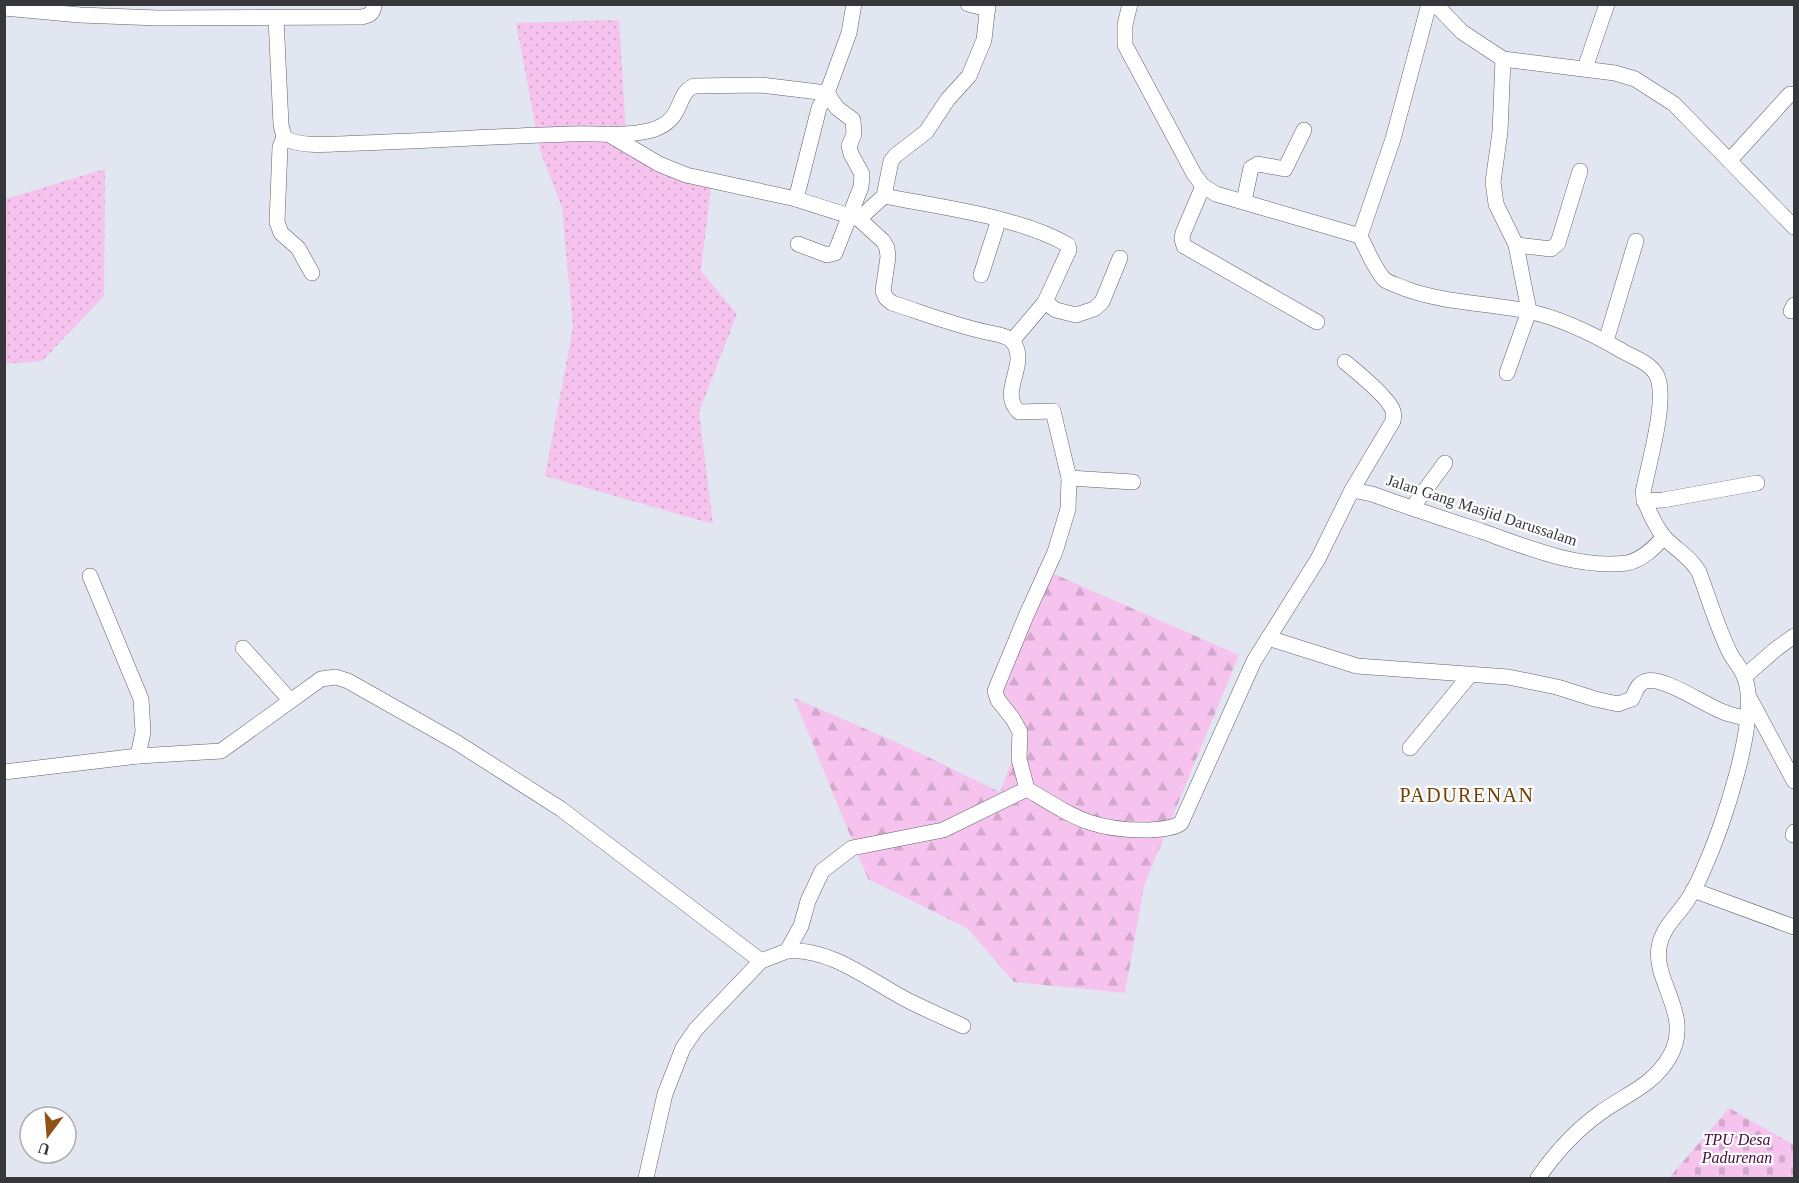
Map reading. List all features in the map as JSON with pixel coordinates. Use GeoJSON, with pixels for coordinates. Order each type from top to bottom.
{"type":"FeatureCollection","features":[{"type":"Feature","properties":{"kind":"street"},"geometry":{"type":"LineString","coordinates":[[4,8],[96,16],[276,18],[369,16],[373,12],[374,4]]}},
{"type":"Feature","properties":{"kind":"street"},"geometry":{"type":"LineString","coordinates":[[796,199],[819,108],[827,93],[849,33],[854,4]]}},
{"type":"Feature","properties":{"kind":"street"},"geometry":{"type":"LineString","coordinates":[[854,217],[884,196],[889,169],[896,155],[926,132],[948,99],[969,76],[984,40],[988,7],[968,4]]}},
{"type":"Feature","properties":{"kind":"street"},"geometry":{"type":"LineString","coordinates":[[1130,4],[1125,25],[1125,45],[1167,126],[1203,186],[1216,194],[1360,236],[1382,276],[1396,285],[1443,299],[1529,311],[1606,341],[1645,364],[1656,374],[1660,389],[1659,412],[1643,493],[1644,501],[1664,537],[1693,561],[1699,572],[1731,655],[1745,676],[1748,694],[1747,718],[1737,778],[1710,852],[1693,890],[1664,931],[1659,945],[1660,965],[1676,1014],[1676,1036],[1671,1055],[1640,1089],[1611,1105],[1577,1131],[1557,1152],[1538,1179]]}},
{"type":"Feature","properties":{"kind":"street"},"geometry":{"type":"LineString","coordinates":[[1360,236],[1393,139],[1429,4]]}},
{"type":"Feature","properties":{"kind":"street"},"geometry":{"type":"LineString","coordinates":[[1435,4],[1462,32],[1503,59],[1585,68],[1635,79],[1655,90],[1674,104],[1794,227]]}},
{"type":"Feature","properties":{"kind":"street"},"geometry":{"type":"LineString","coordinates":[[1585,68],[1608,4]]}},
{"type":"Feature","properties":{"kind":"street"},"geometry":{"type":"LineString","coordinates":[[276,18],[280,115],[284,137],[280,147],[277,222],[281,233],[298,248],[312,273]]}},
{"type":"Feature","properties":{"kind":"street"},"geometry":{"type":"LineString","coordinates":[[1503,59],[1500,132],[1493,182],[1496,204],[1516,245],[1529,311],[1507,373]]}},
{"type":"Feature","properties":{"kind":"street"},"geometry":{"type":"LineString","coordinates":[[284,137],[293,142],[310,144],[608,134],[650,130],[661,126],[674,117],[686,91],[694,86],[761,85],[827,93],[837,108],[853,120],[854,134],[849,146],[862,174],[861,187],[854,217],[835,253],[827,255],[798,244]]}},
{"type":"Feature","properties":{"kind":"street"},"geometry":{"type":"LineString","coordinates":[[1730,160],[1790,94]]}},
{"type":"Feature","properties":{"kind":"street"},"geometry":{"type":"LineString","coordinates":[[1244,201],[1251,168],[1258,164],[1285,169],[1304,130]]}},
{"type":"Feature","properties":{"kind":"street"},"geometry":{"type":"LineString","coordinates":[[608,134],[659,164],[686,175],[796,199],[854,217],[883,241],[888,257],[883,291],[892,303],[1012,341],[1018,353],[1011,389],[1012,403],[1019,412],[1053,411],[1069,478],[1068,509],[1055,552],[995,691],[998,700],[1020,732],[1019,759],[1027,789],[1086,823],[1126,830],[1155,830],[1177,826],[1181,823],[1254,661],[1318,559],[1353,490],[1390,428],[1394,414],[1392,408],[1345,362]]}},
{"type":"Feature","properties":{"kind":"street"},"geometry":{"type":"LineString","coordinates":[[1516,245],[1551,249],[1555,247],[1580,171]]}},
{"type":"Feature","properties":{"kind":"street"},"geometry":{"type":"LineString","coordinates":[[1203,186],[1183,233],[1184,246],[1317,322]]}},
{"type":"Feature","properties":{"kind":"street"},"geometry":{"type":"LineString","coordinates":[[884,196],[999,219],[1055,237],[1069,247],[1045,302],[1012,341]]}},
{"type":"Feature","properties":{"kind":"street"},"geometry":{"type":"LineString","coordinates":[[981,275],[999,219]]}},
{"type":"Feature","properties":{"kind":"street"},"geometry":{"type":"LineString","coordinates":[[1606,341],[1636,241]]}},
{"type":"Feature","properties":{"kind":"street"},"geometry":{"type":"LineString","coordinates":[[1045,302],[1056,310],[1076,315],[1094,309],[1102,302],[1120,258]]}},
{"type":"Feature","properties":{"kind":"street"},"geometry":{"type":"LineString","coordinates":[[1412,508],[1445,463]]}},
{"type":"Feature","properties":{"kind":"street"},"geometry":{"type":"LineString","coordinates":[[1069,478],[1132,482]]}},
{"type":"Feature","properties":{"kind":"street"},"geometry":{"type":"LineString","coordinates":[[1644,501],[1663,500],[1757,483]]}},
{"type":"Feature","properties":{"kind":"street","name":"Jalan Gang Masjid Darussalam"},"geometry":{"type":"LineString","coordinates":[[1353,490],[1372,494],[1526,546],[1603,564],[1630,562],[1650,553],[1664,537]]}},
{"type":"Feature","properties":{"kind":"street"},"geometry":{"type":"LineString","coordinates":[[90,576],[141,699],[143,732],[138,756]]}},
{"type":"Feature","properties":{"kind":"street"},"geometry":{"type":"LineString","coordinates":[[1745,676],[1794,636]]}},
{"type":"Feature","properties":{"kind":"street"},"geometry":{"type":"LineString","coordinates":[[1268,638],[1357,666],[1508,677],[1557,687],[1618,704],[1632,699],[1638,685],[1648,681],[1660,682],[1680,689],[1730,715],[1747,718]]}},
{"type":"Feature","properties":{"kind":"street"},"geometry":{"type":"LineString","coordinates":[[243,648],[290,700]]}},
{"type":"Feature","properties":{"kind":"street"},"geometry":{"type":"LineString","coordinates":[[1410,748],[1470,675]]}},
{"type":"Feature","properties":{"kind":"street"},"geometry":{"type":"LineString","coordinates":[[4,772],[138,756],[221,751],[321,679],[336,677],[348,681],[415,717],[561,809],[761,962]]}},
{"type":"Feature","properties":{"kind":"street"},"geometry":{"type":"LineString","coordinates":[[1748,694],[1794,781]]}},
{"type":"Feature","properties":{"kind":"street"},"geometry":{"type":"LineString","coordinates":[[787,951],[801,926],[808,901],[822,871],[852,848],[943,830],[1027,789]]}},
{"type":"Feature","properties":{"kind":"street"},"geometry":{"type":"LineString","coordinates":[[1693,890],[1794,927]]}},
{"type":"Feature","properties":{"kind":"street"},"geometry":{"type":"LineString","coordinates":[[646,1179],[665,1094],[683,1048],[696,1029],[761,962],[787,951],[803,951],[847,965],[908,1000],[963,1026]]}},
{"type":"Feature","properties":{"kind":"green space"},"geometry":{"type":"Polygon","coordinates":[[[619,20],[627,149],[711,188],[701,271],[737,314],[699,412],[713,524],[545,476],[573,327],[562,208],[540,150],[516,23],[619,20]]]}},
{"type":"Feature","properties":{"kind":"green space"},"geometry":{"type":"Polygon","coordinates":[[[105,169],[104,296],[42,361],[5,364],[5,199],[105,169]]]}},
{"type":"Feature","properties":{"kind":"green space"},"geometry":{"type":"Polygon","coordinates":[[[1038,567],[1239,655],[1144,886],[1125,993],[1014,982],[967,928],[868,879],[794,698],[905,746],[1000,792],[1025,727],[999,690],[1038,567]]]}},
{"type":"Feature","properties":{"kind":"green space","name":"TPU Desa Padurenan"},"geometry":{"type":"Polygon","coordinates":[[[1729,1108],[1794,1145],[1794,1178],[1669,1178],[1729,1108]]]}},
{"type":"Feature","properties":{"kind":"district","name":"PADURENAN"},"geometry":{"type":"Point","coordinates":[1467,795]}}]}
